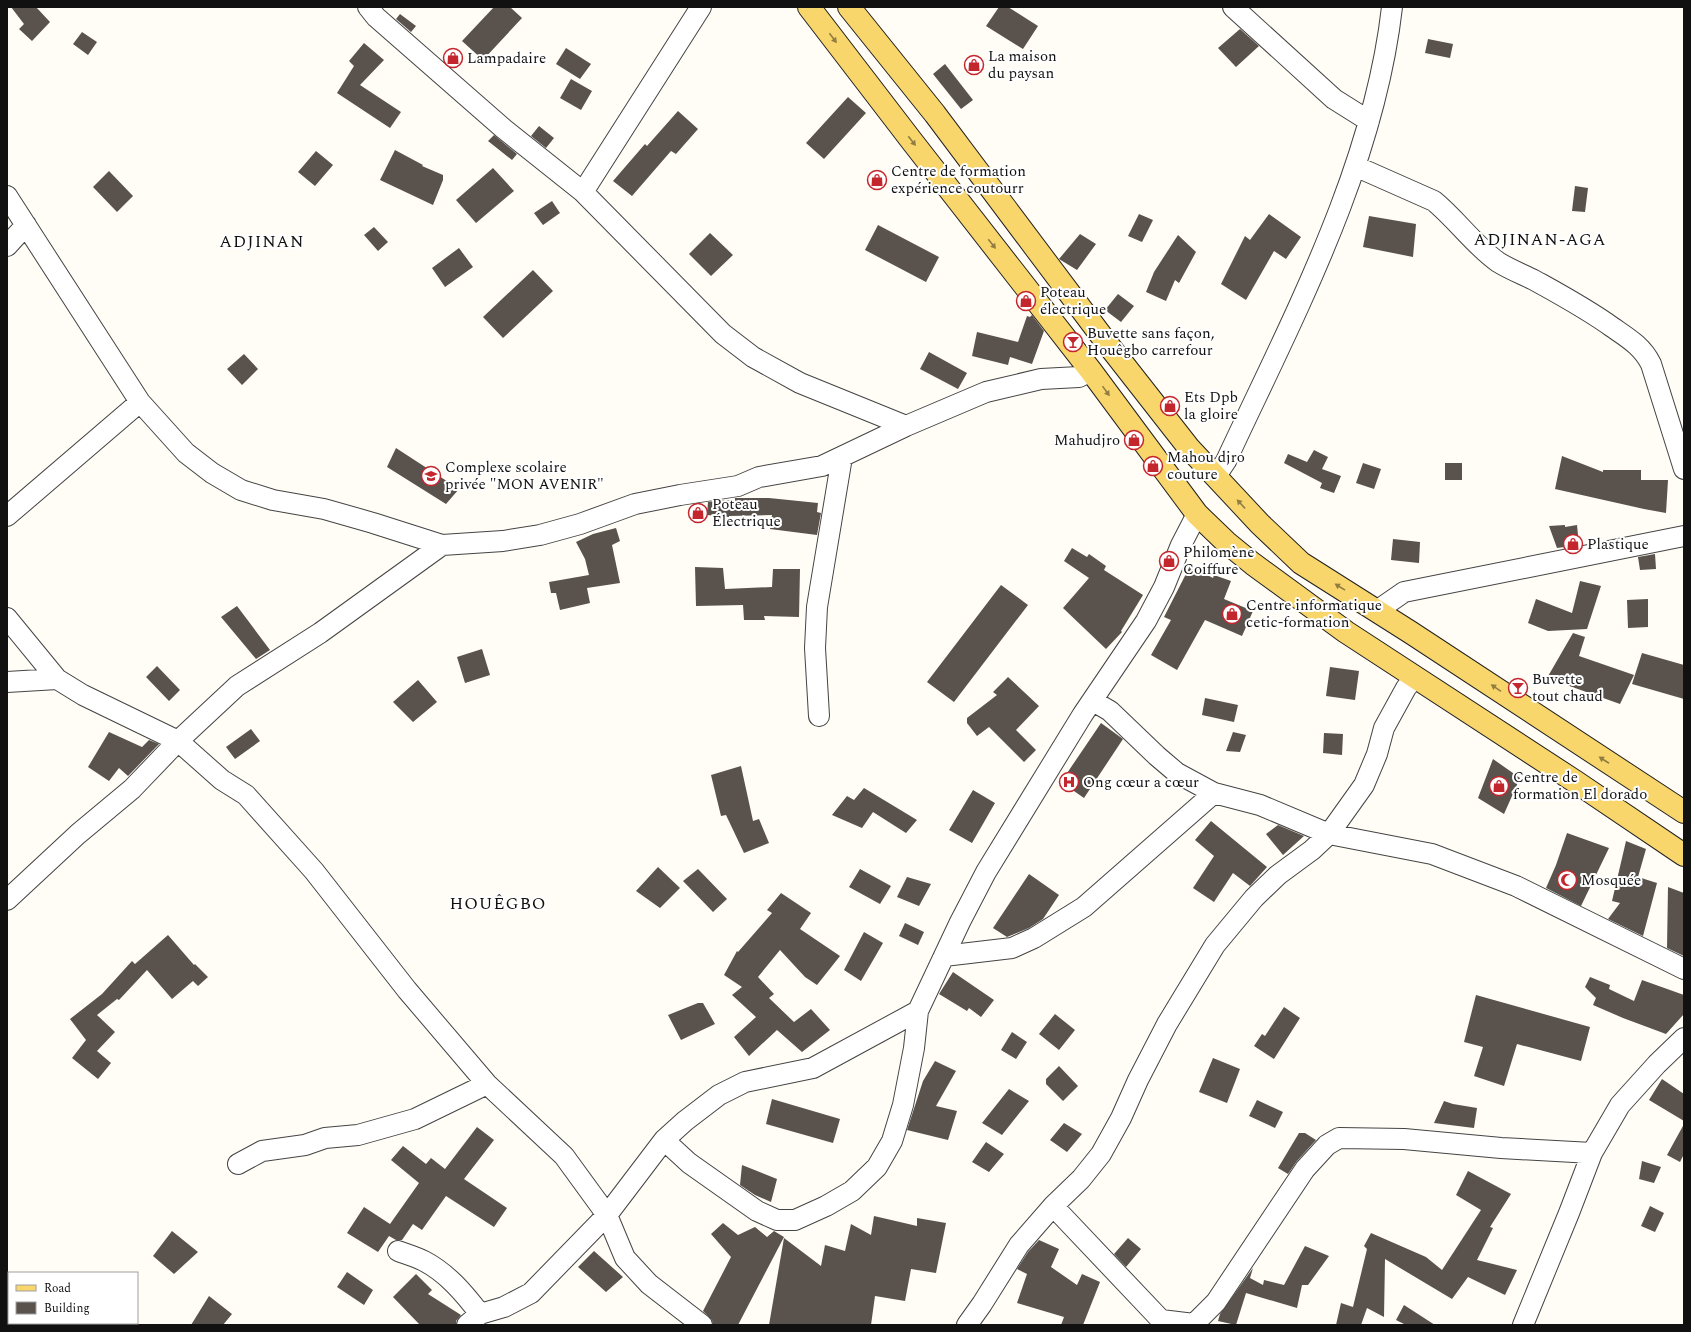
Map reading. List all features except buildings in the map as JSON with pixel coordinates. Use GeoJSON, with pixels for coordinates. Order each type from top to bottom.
{"type":"FeatureCollection","features":[{"type":"Feature","properties":{"kind":"main road"},"geometry":{"type":"LineString","coordinates":[[809,7],[1091,371],[1197,514],[1226,542],[1252,564],[1346,632],[1414,678],[1576,782],[1684,855]]}},
{"type":"Feature","properties":{"kind":"main road"},"geometry":{"type":"LineString","coordinates":[[850,7],[935,114],[1111,348],[1189,448],[1260,524],[1301,563],[1378,610],[1684,812]]}},
{"type":"Feature","properties":{"kind":"street"},"geometry":{"type":"LineString","coordinates":[[368,7],[376,17],[504,129],[583,192],[723,334],[753,357],[800,383],[906,426]]}},
{"type":"Feature","properties":{"kind":"street"},"geometry":{"type":"LineString","coordinates":[[583,192],[702,7]]}},
{"type":"Feature","properties":{"kind":"street"},"geometry":{"type":"LineString","coordinates":[[1233,7],[1334,100],[1369,121]]}},
{"type":"Feature","properties":{"kind":"street"},"geometry":{"type":"LineString","coordinates":[[1216,476],[1226,461],[1288,327],[1317,262],[1355,166],[1381,76],[1392,7]]}},
{"type":"Feature","properties":{"kind":"street"},"geometry":{"type":"LineString","coordinates":[[1355,166],[1434,201],[1444,209],[1468,236],[1500,263],[1572,300],[1634,342],[1645,352],[1651,364],[1684,469]]}},
{"type":"Feature","properties":{"kind":"street"},"geometry":{"type":"LineString","coordinates":[[7,196],[140,402],[186,453],[212,473],[241,490],[273,500],[324,509],[373,522],[442,545],[503,541],[540,535],[580,524],[636,504],[680,495],[738,486],[759,477],[822,466],[906,426],[986,392],[1041,379],[1079,377],[1091,371]]}},
{"type":"Feature","properties":{"kind":"street"},"geometry":{"type":"LineString","coordinates":[[7,246],[26,225]]}},
{"type":"Feature","properties":{"kind":"street"},"geometry":{"type":"LineString","coordinates":[[7,516],[140,402]]}},
{"type":"Feature","properties":{"kind":"street"},"geometry":{"type":"LineString","coordinates":[[818,716],[815,648],[817,607],[842,457]]}},
{"type":"Feature","properties":{"kind":"street"},"geometry":{"type":"LineString","coordinates":[[664,1140],[689,1163],[757,1211],[776,1220],[795,1220],[826,1206],[852,1191],[877,1167],[892,1141],[903,1105],[914,1048],[918,1011],[960,922],[986,872],[1093,701],[1146,621],[1164,587],[1181,545],[1197,514]]}},
{"type":"Feature","properties":{"kind":"street"},"geometry":{"type":"LineString","coordinates":[[1378,610],[1404,592],[1684,536]]}},
{"type":"Feature","properties":{"kind":"street"},"geometry":{"type":"LineString","coordinates":[[7,900],[78,834],[132,789],[178,741],[237,686],[320,633],[442,545]]}},
{"type":"Feature","properties":{"kind":"street"},"geometry":{"type":"LineString","coordinates":[[7,618],[57,679],[83,695],[178,741],[222,780],[246,794],[314,871],[407,990],[487,1084],[564,1156],[607,1215],[625,1258],[649,1284],[702,1325]]}},
{"type":"Feature","properties":{"kind":"street"},"geometry":{"type":"LineString","coordinates":[[967,1325],[1019,1245],[1053,1206],[1081,1179],[1101,1154],[1121,1118],[1138,1080],[1167,1024],[1215,945],[1254,898],[1278,875],[1312,850],[1329,834],[1364,785],[1377,754],[1384,728],[1406,688],[1414,678]]}},
{"type":"Feature","properties":{"kind":"street"},"geometry":{"type":"LineString","coordinates":[[7,682],[57,679]]}},
{"type":"Feature","properties":{"kind":"street"},"geometry":{"type":"LineString","coordinates":[[1093,701],[1110,711],[1157,756],[1178,773],[1214,793],[1260,806],[1329,834],[1432,854],[1516,886],[1684,969]]}},
{"type":"Feature","properties":{"kind":"street"},"geometry":{"type":"LineString","coordinates":[[944,956],[1012,948],[1034,938],[1084,907],[1214,793]]}},
{"type":"Feature","properties":{"kind":"street"},"geometry":{"type":"LineString","coordinates":[[398,1251],[423,1260],[442,1272],[465,1295],[474,1319],[504,1306],[532,1293],[607,1215],[664,1140],[685,1121],[719,1095],[745,1082],[813,1068],[918,1011]]}},
{"type":"Feature","properties":{"kind":"street"},"geometry":{"type":"LineString","coordinates":[[1523,1325],[1592,1153],[1620,1105],[1657,1064],[1684,1038]]}},
{"type":"Feature","properties":{"kind":"street"},"geometry":{"type":"LineString","coordinates":[[238,1164],[262,1151],[305,1145],[325,1138],[358,1135],[415,1119],[487,1084]]}},
{"type":"Feature","properties":{"kind":"street"},"geometry":{"type":"LineString","coordinates":[[1053,1206],[1159,1323],[1194,1325],[1216,1302],[1305,1169],[1327,1145],[1339,1138],[1404,1139],[1501,1148],[1592,1153]]}},
{"type":"Feature","properties":{"kind":"place","name":"Lampadaire"},"geometry":{"type":"Point","coordinates":[453,58]}},
{"type":"Feature","properties":{"kind":"place","name":"La maison du paysan"},"geometry":{"type":"Point","coordinates":[974,65]}},
{"type":"Feature","properties":{"kind":"place","name":"Centre de formation expérience coutourr"},"geometry":{"type":"Point","coordinates":[877,180]}},
{"type":"Feature","properties":{"kind":"place","name":"Poteau électrique"},"geometry":{"type":"Point","coordinates":[1026,301]}},
{"type":"Feature","properties":{"kind":"place","name":"Buvette sans façon, Houêgbo carrefour"},"geometry":{"type":"Point","coordinates":[1073,342]}},
{"type":"Feature","properties":{"kind":"place","name":"Ets Dpb la gloire"},"geometry":{"type":"Point","coordinates":[1170,406]}},
{"type":"Feature","properties":{"kind":"place","name":"Mahudjro"},"geometry":{"type":"Point","coordinates":[1134,440]}},
{"type":"Feature","properties":{"kind":"place","name":"Mahou djro couture"},"geometry":{"type":"Point","coordinates":[1153,466]}},
{"type":"Feature","properties":{"kind":"place","name":"Complexe scolaire privée \"MON AVENIR\""},"geometry":{"type":"Point","coordinates":[431,476]}},
{"type":"Feature","properties":{"kind":"place","name":"Poteau Électrique"},"geometry":{"type":"Point","coordinates":[698,513]}},
{"type":"Feature","properties":{"kind":"place","name":"Plastique"},"geometry":{"type":"Point","coordinates":[1573,544]}},
{"type":"Feature","properties":{"kind":"place","name":"Philomène Coiffure"},"geometry":{"type":"Point","coordinates":[1169,561]}},
{"type":"Feature","properties":{"kind":"place","name":"Centre informatique cetic-formation"},"geometry":{"type":"Point","coordinates":[1232,614]}},
{"type":"Feature","properties":{"kind":"place","name":"Buvette tout chaud"},"geometry":{"type":"Point","coordinates":[1518,688]}},
{"type":"Feature","properties":{"kind":"place","name":"Ong cœur a cœur"},"geometry":{"type":"Point","coordinates":[1069,782]}},
{"type":"Feature","properties":{"kind":"place","name":"Centre de formation El dorado"},"geometry":{"type":"Point","coordinates":[1499,786]}},
{"type":"Feature","properties":{"kind":"place","name":"Mosquée"},"geometry":{"type":"Point","coordinates":[1567,880]}},
{"type":"Feature","properties":{"kind":"district","name":"ADJINAN-AGA"},"geometry":{"type":"Point","coordinates":[1540,239]}},
{"type":"Feature","properties":{"kind":"district","name":"ADJINAN"},"geometry":{"type":"Point","coordinates":[262,241]}},
{"type":"Feature","properties":{"kind":"district","name":"HOUÊGBO"},"geometry":{"type":"Point","coordinates":[498,903]}}]}
